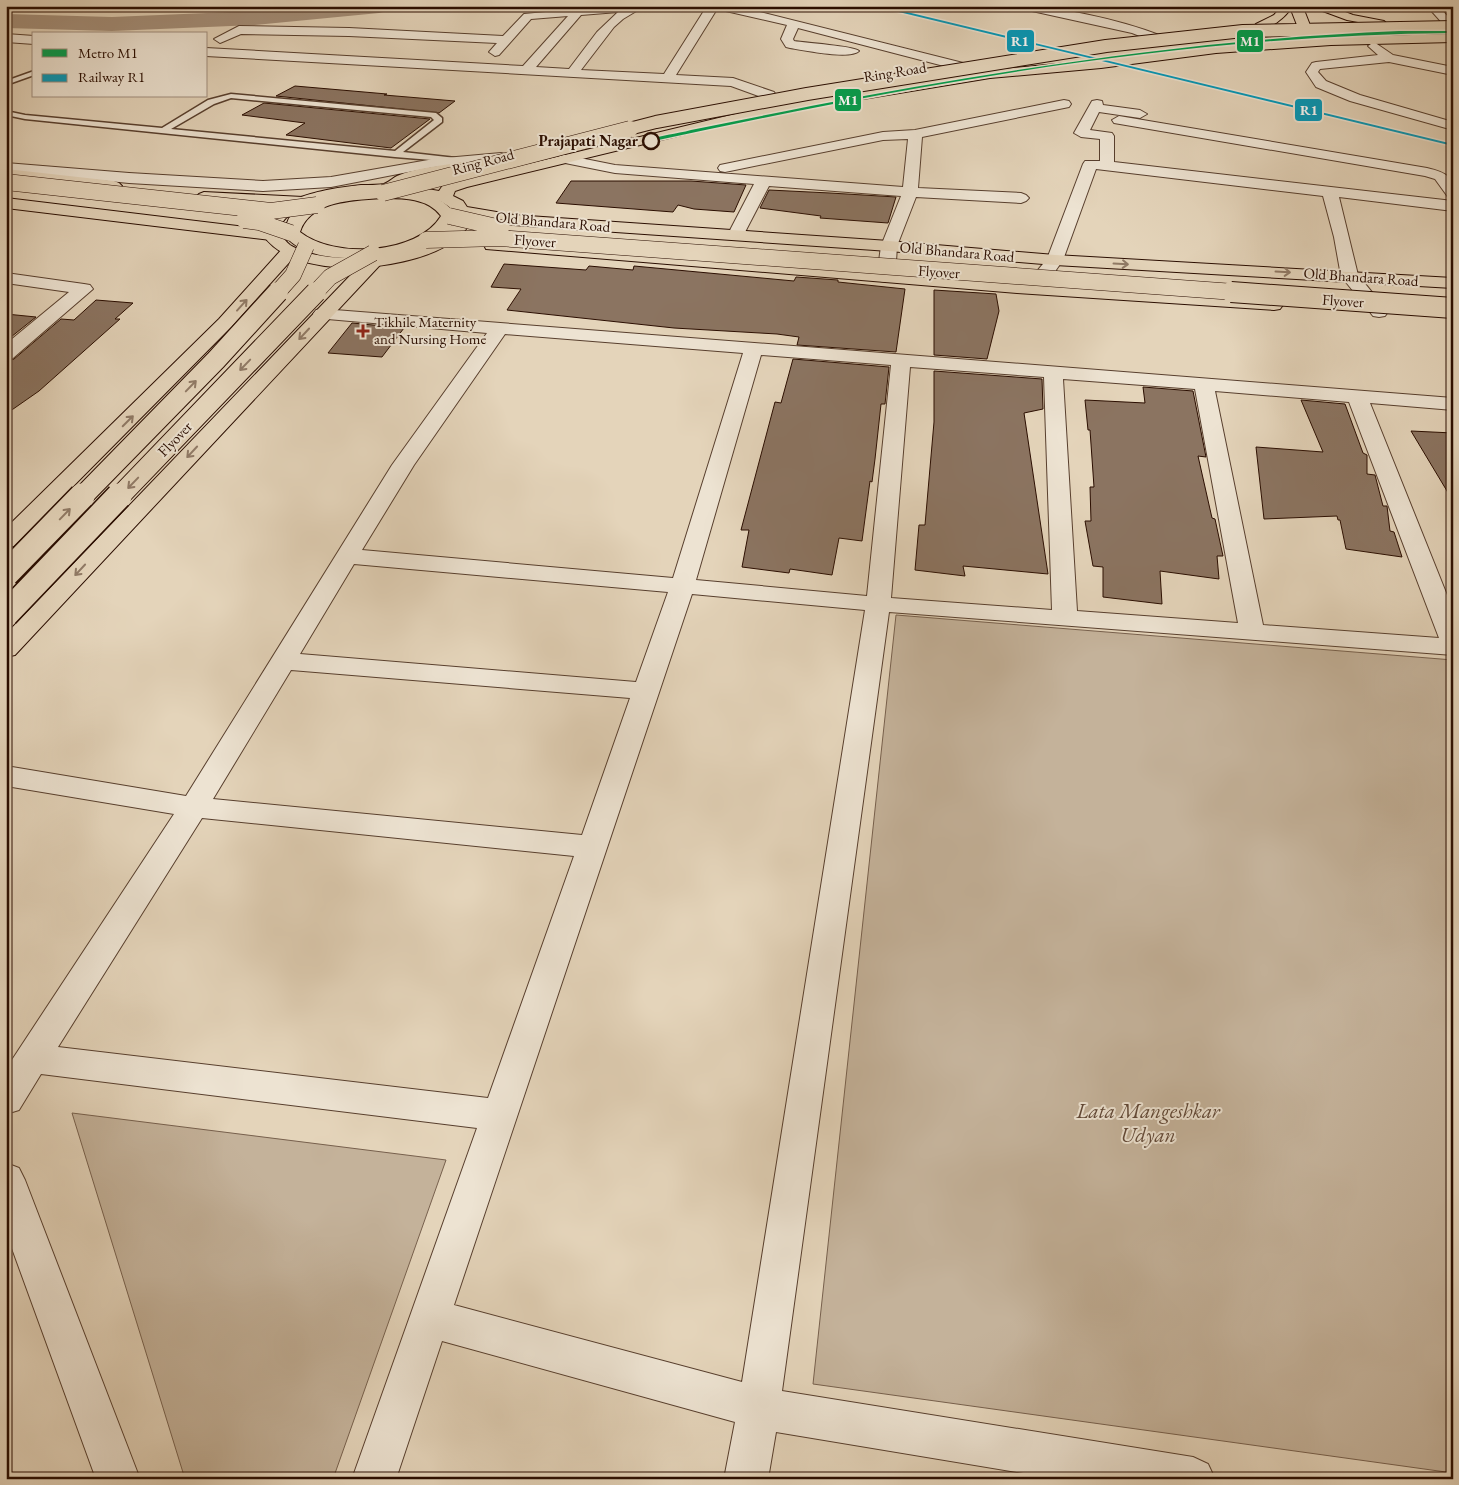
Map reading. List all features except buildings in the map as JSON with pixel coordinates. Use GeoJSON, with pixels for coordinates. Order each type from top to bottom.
{"type":"FeatureCollection","features":[{"type":"Feature","properties":{"kind":"main road"},"geometry":{"type":"LineString","coordinates":[[1266,28],[1289,6],[1308,29]]}},
{"type":"Feature","properties":{"kind":"main road"},"geometry":{"type":"LineString","coordinates":[[1321,9],[1360,26],[1452,26]]}},
{"type":"Feature","properties":{"kind":"main road"},"geometry":{"type":"LineString","coordinates":[[1321,9],[1334,31],[1365,40]]}},
{"type":"Feature","properties":{"kind":"main road"},"geometry":{"type":"LineString","coordinates":[[295,243],[276,244],[271,235],[273,223],[284,212],[339,192],[391,187],[501,157],[683,112],[769,95],[955,64],[1155,38],[1282,27],[1298,11],[1308,29]]}},
{"type":"Feature","properties":{"kind":"main road"},"geometry":{"type":"LineString","coordinates":[[1334,31],[1380,25]]}},
{"type":"Feature","properties":{"kind":"main road"},"geometry":{"type":"LineString","coordinates":[[1334,31],[1452,26]]}},
{"type":"Feature","properties":{"kind":"main road","name":"Ring Road"},"geometry":{"type":"LineString","coordinates":[[391,187],[418,186],[656,122],[807,94],[1106,46],[1266,28],[1334,31],[1365,40],[1453,38]]}},
{"type":"Feature","properties":{"kind":"main road","name":"Ring Road"},"geometry":{"type":"LineString","coordinates":[[441,200],[438,189],[463,180],[669,127],[854,92],[1105,53],[1200,40],[1308,29]]}},
{"type":"Feature","properties":{"kind":"main road","name":"Ring Road"},"geometry":{"type":"LineString","coordinates":[[441,200],[448,188],[760,112],[990,74],[1101,64],[1334,31]]}},
{"type":"Feature","properties":{"kind":"main road"},"geometry":{"type":"LineString","coordinates":[[6,173],[236,200],[310,204]]}},
{"type":"Feature","properties":{"kind":"main road"},"geometry":{"type":"LineString","coordinates":[[6,182],[271,211],[310,204]]}},
{"type":"Feature","properties":{"kind":"main road"},"geometry":{"type":"LineString","coordinates":[[74,211],[112,186]]}},
{"type":"Feature","properties":{"kind":"main road"},"geometry":{"type":"LineString","coordinates":[[6,195],[259,222],[322,260],[341,262],[373,257],[406,255],[430,243],[453,235],[463,222],[455,214],[455,204],[420,191],[391,187],[236,200]]}},
{"type":"Feature","properties":{"kind":"main road"},"geometry":{"type":"LineString","coordinates":[[6,203],[271,235]]}},
{"type":"Feature","properties":{"kind":"main road","name":"Flyover"},"geometry":{"type":"LineString","coordinates":[[6,574],[216,360],[293,274],[295,243],[292,223],[310,204]]}},
{"type":"Feature","properties":{"kind":"main road","name":"Old Bhandara Road"},"geometry":{"type":"LineString","coordinates":[[455,214],[1055,260],[1453,283]]}},
{"type":"Feature","properties":{"kind":"main road","name":"Flyover"},"geometry":{"type":"LineString","coordinates":[[455,214],[505,229],[1120,276],[1453,298]]}},
{"type":"Feature","properties":{"kind":"main road","name":"Flyover"},"geometry":{"type":"LineString","coordinates":[[430,243],[499,238],[1453,308]]}},
{"type":"Feature","properties":{"kind":"main road"},"geometry":{"type":"LineString","coordinates":[[6,542],[226,323],[295,243]]}},
{"type":"Feature","properties":{"kind":"main road"},"geometry":{"type":"LineString","coordinates":[[430,243],[498,245],[741,267],[1453,318]]}},
{"type":"Feature","properties":{"kind":"main road"},"geometry":{"type":"LineString","coordinates":[[6,649],[322,314],[373,257]]}},
{"type":"Feature","properties":{"kind":"main road","name":"Flyover"},"geometry":{"type":"LineString","coordinates":[[6,614],[330,277],[373,257]]}},
{"type":"Feature","properties":{"kind":"street"},"geometry":{"type":"LineString","coordinates":[[480,68],[488,54],[506,40],[528,16],[646,6]]}},
{"type":"Feature","properties":{"kind":"street"},"geometry":{"type":"LineString","coordinates":[[668,78],[713,6]]}},
{"type":"Feature","properties":{"kind":"street"},"geometry":{"type":"LineString","coordinates":[[718,6],[794,23],[990,74]]}},
{"type":"Feature","properties":{"kind":"street"},"geometry":{"type":"LineString","coordinates":[[1023,6],[1135,30],[1155,38]]}},
{"type":"Feature","properties":{"kind":"street"},"geometry":{"type":"LineString","coordinates":[[1432,6],[1452,26]]}},
{"type":"Feature","properties":{"kind":"street"},"geometry":{"type":"LineString","coordinates":[[572,73],[616,19],[631,8]]}},
{"type":"Feature","properties":{"kind":"street"},"geometry":{"type":"LineString","coordinates":[[1075,17],[1087,10]]}},
{"type":"Feature","properties":{"kind":"street"},"geometry":{"type":"LineString","coordinates":[[526,70],[578,12]]}},
{"type":"Feature","properties":{"kind":"street"},"geometry":{"type":"LineString","coordinates":[[794,23],[787,39],[790,44],[800,47],[907,53]]}},
{"type":"Feature","properties":{"kind":"street"},"geometry":{"type":"LineString","coordinates":[[208,47],[239,30],[349,32],[506,40]]}},
{"type":"Feature","properties":{"kind":"street"},"geometry":{"type":"LineString","coordinates":[[6,38],[32,40]]}},
{"type":"Feature","properties":{"kind":"street"},"geometry":{"type":"LineString","coordinates":[[220,39],[308,44]]}},
{"type":"Feature","properties":{"kind":"street"},"geometry":{"type":"LineString","coordinates":[[1365,40],[1394,58],[1453,71]]}},
{"type":"Feature","properties":{"kind":"street"},"geometry":{"type":"LineString","coordinates":[[208,52],[733,82],[769,95]]}},
{"type":"Feature","properties":{"kind":"street"},"geometry":{"type":"LineString","coordinates":[[1453,60],[1394,58],[1316,66],[1312,72],[1321,84],[1355,98],[1453,126]]}},
{"type":"Feature","properties":{"kind":"street"},"geometry":{"type":"LineString","coordinates":[[712,176],[728,167],[883,136],[915,134],[1064,104]]}},
{"type":"Feature","properties":{"kind":"street"},"geometry":{"type":"LineString","coordinates":[[1107,166],[1111,136],[1081,133],[1096,106],[1234,127],[1239,131],[1227,138],[1215,141],[1136,137]]}},
{"type":"Feature","properties":{"kind":"street"},"geometry":{"type":"LineString","coordinates":[[1119,120],[1379,162],[1427,172],[1440,176],[1453,194]]}},
{"type":"Feature","properties":{"kind":"street"},"geometry":{"type":"LineString","coordinates":[[886,276],[889,246],[910,192],[915,134]]}},
{"type":"Feature","properties":{"kind":"street"},"geometry":{"type":"LineString","coordinates":[[6,167],[130,178],[264,186],[331,182],[457,160],[501,157]]}},
{"type":"Feature","properties":{"kind":"street"},"geometry":{"type":"LineString","coordinates":[[565,159],[615,169],[910,192],[1021,198]]}},
{"type":"Feature","properties":{"kind":"street"},"geometry":{"type":"LineString","coordinates":[[1055,290],[1047,270],[1055,260],[1090,164],[1453,206]]}},
{"type":"Feature","properties":{"kind":"street"},"geometry":{"type":"LineString","coordinates":[[1326,166],[1442,180]]}},
{"type":"Feature","properties":{"kind":"street"},"geometry":{"type":"LineString","coordinates":[[735,236],[764,180]]}},
{"type":"Feature","properties":{"kind":"street"},"geometry":{"type":"LineString","coordinates":[[1329,191],[1342,237],[1350,276],[1379,312]]}},
{"type":"Feature","properties":{"kind":"street"},"geometry":{"type":"LineString","coordinates":[[6,278],[84,289],[6,354]]}},
{"type":"Feature","properties":{"kind":"street"},"geometry":{"type":"LineString","coordinates":[[322,314],[1453,404]]}},
{"type":"Feature","properties":{"kind":"street"},"geometry":{"type":"LineString","coordinates":[[6,1098],[194,807],[403,465],[500,328]]}},
{"type":"Feature","properties":{"kind":"street"},"geometry":{"type":"LineString","coordinates":[[374,1479],[682,587],[754,348]]}},
{"type":"Feature","properties":{"kind":"street"},"geometry":{"type":"LineString","coordinates":[[746,1479],[759,1408],[878,604],[901,360]]}},
{"type":"Feature","properties":{"kind":"street"},"geometry":{"type":"LineString","coordinates":[[1053,372],[1065,619]]}},
{"type":"Feature","properties":{"kind":"street"},"geometry":{"type":"LineString","coordinates":[[1204,384],[1252,631]]}},
{"type":"Feature","properties":{"kind":"street"},"geometry":{"type":"LineString","coordinates":[[1357,396],[1453,642]]}},
{"type":"Feature","properties":{"kind":"street"},"geometry":{"type":"LineString","coordinates":[[347,556],[878,604],[1453,647]]}},
{"type":"Feature","properties":{"kind":"street"},"geometry":{"type":"LineString","coordinates":[[284,661],[646,690]]}},
{"type":"Feature","properties":{"kind":"street"},"geometry":{"type":"LineString","coordinates":[[6,776],[194,807],[592,847]]}},
{"type":"Feature","properties":{"kind":"street"},"geometry":{"type":"LineString","coordinates":[[32,1058],[500,1115]]}},
{"type":"Feature","properties":{"kind":"street"},"geometry":{"type":"LineString","coordinates":[[6,1180],[118,1479]]}},
{"type":"Feature","properties":{"kind":"street"},"geometry":{"type":"LineString","coordinates":[[430,1318],[759,1408],[1193,1479]]}},
{"type":"Feature","properties":{"kind":"lane"},"geometry":{"type":"LineString","coordinates":[[6,84],[32,74]]}},
{"type":"Feature","properties":{"kind":"lane"},"geometry":{"type":"LineString","coordinates":[[163,131],[211,102],[231,96],[433,115],[439,120],[395,155]]}},
{"type":"Feature","properties":{"kind":"lane"},"geometry":{"type":"LineString","coordinates":[[6,113],[163,131],[457,160]]}},
{"type":"Feature","properties":{"kind":"green space","name":"Lata Mangeshkar Udyan"},"geometry":{"type":"Polygon","coordinates":[[[896,615],[1453,660],[1453,1473],[813,1384],[896,615]]]}},
{"type":"Feature","properties":{"kind":"green space"},"geometry":{"type":"Polygon","coordinates":[[[72,1113],[446,1160],[333,1479],[185,1479],[72,1113]]]}},
{"type":"Feature","properties":{"kind":"waterway"},"geometry":{"type":"LineString","coordinates":[[6,21],[112,24],[255,18],[379,6]]}},
{"type":"Feature","properties":{"kind":"railway"},"geometry":{"type":"LineString","coordinates":[[876,6],[1453,145]]}},
{"type":"Feature","properties":{"kind":"metro line","name":"M1"},"geometry":{"type":"LineString","coordinates":[[649,141],[884,94],[1026,70],[1132,55],[1239,42],[1346,34],[1453,32]]}},
{"type":"Feature","properties":{"kind":"rail line","name":"R1"},"geometry":{"type":"LineString","coordinates":[[876,6],[1453,145]]}},
{"type":"Feature","properties":{"kind":"place","name":"Prajapati Nagar"},"geometry":{"type":"Point","coordinates":[651,141]}},
{"type":"Feature","properties":{"kind":"place","name":"Tikhile Maternity and Nursing Home"},"geometry":{"type":"Point","coordinates":[363,331]}}]}
